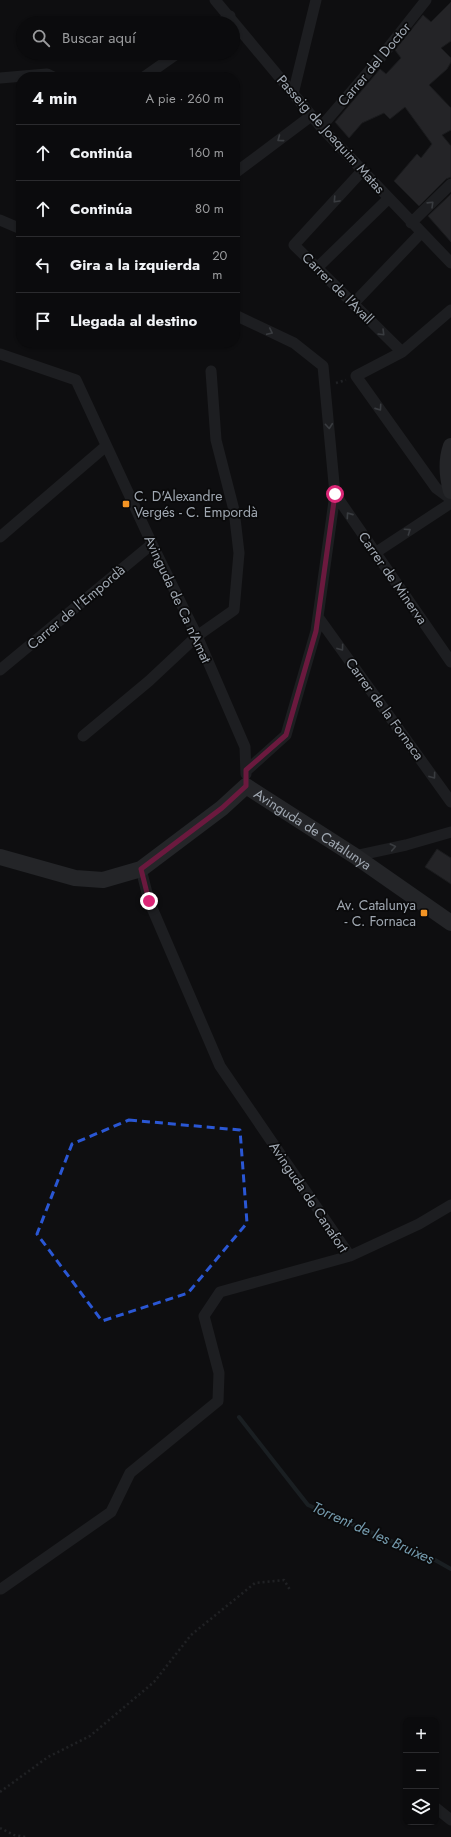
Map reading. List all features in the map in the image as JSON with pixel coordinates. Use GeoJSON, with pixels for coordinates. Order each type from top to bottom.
{"type":"FeatureCollection","features":[{"type":"Feature","properties":{"kind":"street"},"geometry":{"type":"LineString","coordinates":[[293,94],[316,0]]}},
{"type":"Feature","properties":{"kind":"street","name":"Carrer del Doctor"},"geometry":{"type":"LineString","coordinates":[[321,127],[381,57],[426,0]]}},
{"type":"Feature","properties":{"kind":"street","name":"Passeig de Joaquim Matas"},"geometry":{"type":"LineString","coordinates":[[220,2],[230,16]]}},
{"type":"Feature","properties":{"kind":"street","name":"Passeig de Joaquim Matas"},"geometry":{"type":"LineString","coordinates":[[240,28],[311,116],[388,199],[451,263]]}},
{"type":"Feature","properties":{"kind":"street"},"geometry":{"type":"LineString","coordinates":[[151,72],[168,60]]}},
{"type":"Feature","properties":{"kind":"street"},"geometry":{"type":"LineString","coordinates":[[0,78],[16,77]]}},
{"type":"Feature","properties":{"kind":"street"},"geometry":{"type":"LineString","coordinates":[[240,169],[311,116]]}},
{"type":"Feature","properties":{"kind":"street","name":"Carrer de l'Avall"},"geometry":{"type":"LineString","coordinates":[[362,171],[294,245],[402,352]]}},
{"type":"Feature","properties":{"kind":"street"},"geometry":{"type":"LineString","coordinates":[[411,223],[451,184]]}},
{"type":"Feature","properties":{"kind":"street"},"geometry":{"type":"LineString","coordinates":[[317,268],[388,199]]}},
{"type":"Feature","properties":{"kind":"street"},"geometry":{"type":"LineString","coordinates":[[0,220],[16,227]]}},
{"type":"Feature","properties":{"kind":"street"},"geometry":{"type":"LineString","coordinates":[[353,304],[421,233]]}},
{"type":"Feature","properties":{"kind":"street"},"geometry":{"type":"LineString","coordinates":[[451,310],[402,352],[356,376],[436,488],[451,499]]}},
{"type":"Feature","properties":{"kind":"street"},"geometry":{"type":"LineString","coordinates":[[240,317],[294,343],[323,366],[335,494],[316,631],[286,735],[246,778]]}},
{"type":"Feature","properties":{"kind":"street","name":"Avinguda de Ca n'Amat"},"geometry":{"type":"LineString","coordinates":[[0,354],[76,380],[152,544],[197,636],[245,747],[246,778]]}},
{"type":"Feature","properties":{"kind":"street"},"geometry":{"type":"LineString","coordinates":[[83,736],[149,681],[197,636],[234,610],[239,553],[234,510],[216,440],[211,371]]}},
{"type":"Feature","properties":{"kind":"street"},"geometry":{"type":"LineString","coordinates":[[0,537],[106,446]]}},
{"type":"Feature","properties":{"kind":"street"},"geometry":{"type":"LineString","coordinates":[[451,446],[449,452],[448,477],[451,491]]}},
{"type":"Feature","properties":{"kind":"street","name":"Carrer de Minerva"},"geometry":{"type":"LineString","coordinates":[[335,494],[451,662]]}},
{"type":"Feature","properties":{"kind":"street"},"geometry":{"type":"LineString","coordinates":[[375,553],[451,503]]}},
{"type":"Feature","properties":{"kind":"street","name":"Carrer de l'Empordà"},"geometry":{"type":"LineString","coordinates":[[0,670],[152,544]]}},
{"type":"Feature","properties":{"kind":"street","name":"Carrer de la Fornaca"},"geometry":{"type":"LineString","coordinates":[[318,617],[449,796]]}},
{"type":"Feature","properties":{"kind":"street","name":"Avinguda de Catalunya"},"geometry":{"type":"LineString","coordinates":[[0,856],[75,878],[103,880],[141,869],[216,813],[246,778],[451,924]]}},
{"type":"Feature","properties":{"kind":"street"},"geometry":{"type":"LineString","coordinates":[[355,856],[406,845],[451,832]]}},
{"type":"Feature","properties":{"kind":"street","name":"Avinguda de Canafort"},"geometry":{"type":"LineString","coordinates":[[0,1588],[111,1512],[130,1473],[218,1401],[219,1373],[204,1316],[220,1292],[350,1256],[220,1066],[149,901],[141,869]]}},
{"type":"Feature","properties":{"kind":"street"},"geometry":{"type":"LineString","coordinates":[[350,1256],[419,1224],[451,1205]]}},
{"type":"Feature","properties":{"kind":"street"},"geometry":{"type":"LineString","coordinates":[[439,1810],[451,1820]]}},
{"type":"Feature","properties":{"kind":"path"},"geometry":{"type":"LineString","coordinates":[[325,387],[356,376]]}},
{"type":"Feature","properties":{"kind":"path"},"geometry":{"type":"LineString","coordinates":[[0,1792],[48,1758],[90,1736],[154,1682],[191,1635],[255,1583],[284,1580],[290,1590]]}},
{"type":"Feature","properties":{"kind":"path"},"geometry":{"type":"LineString","coordinates":[[0,1828],[14,1835],[26,1837]]}},
{"type":"Feature","properties":{"kind":"highlighted area"},"geometry":{"type":"Polygon","coordinates":[[[129,1120],[240,1130],[247,1223],[188,1293],[102,1321],[37,1234],[72,1144],[129,1120]]]}},
{"type":"Feature","properties":{"kind":"building"},"geometry":{"type":"Polygon","coordinates":[[[451,2],[451,41],[441,48],[451,58],[451,62],[447,69],[429,85],[451,108],[451,130],[442,135],[451,146],[451,177],[446,179],[419,206],[394,181],[417,154],[421,158],[432,144],[405,107],[390,119],[384,113],[362,123],[349,138],[335,122],[380,69],[386,74],[401,58],[395,50],[423,15],[431,22],[451,2]]]}},
{"type":"Feature","properties":{"kind":"building"},"geometry":{"type":"Polygon","coordinates":[[[451,194],[451,242],[428,216],[451,194]]]}},
{"type":"Feature","properties":{"kind":"building"},"geometry":{"type":"Polygon","coordinates":[[[437,849],[451,858],[451,884],[425,867],[437,849]]]}},
{"type":"Feature","properties":{"kind":"waterway","name":"Torrent de les Bruixes"},"geometry":{"type":"LineString","coordinates":[[239,1417],[308,1505],[435,1560],[451,1569]]}},
{"type":"Feature","properties":{"kind":"place","name":"C. D'Alexandre Vergés - C. Empordà"},"geometry":{"type":"Point","coordinates":[126,504]}},
{"type":"Feature","properties":{"kind":"place","name":"Av. Catalunya - C. Fornaca"},"geometry":{"type":"Point","coordinates":[424,913]}},
{"type":"Feature","properties":{"kind":"route"},"geometry":{"type":"LineString","coordinates":[[149,901],[141,869],[222,808],[246,786],[246,770],[286,735],[316,631],[335,494]]}}]}
